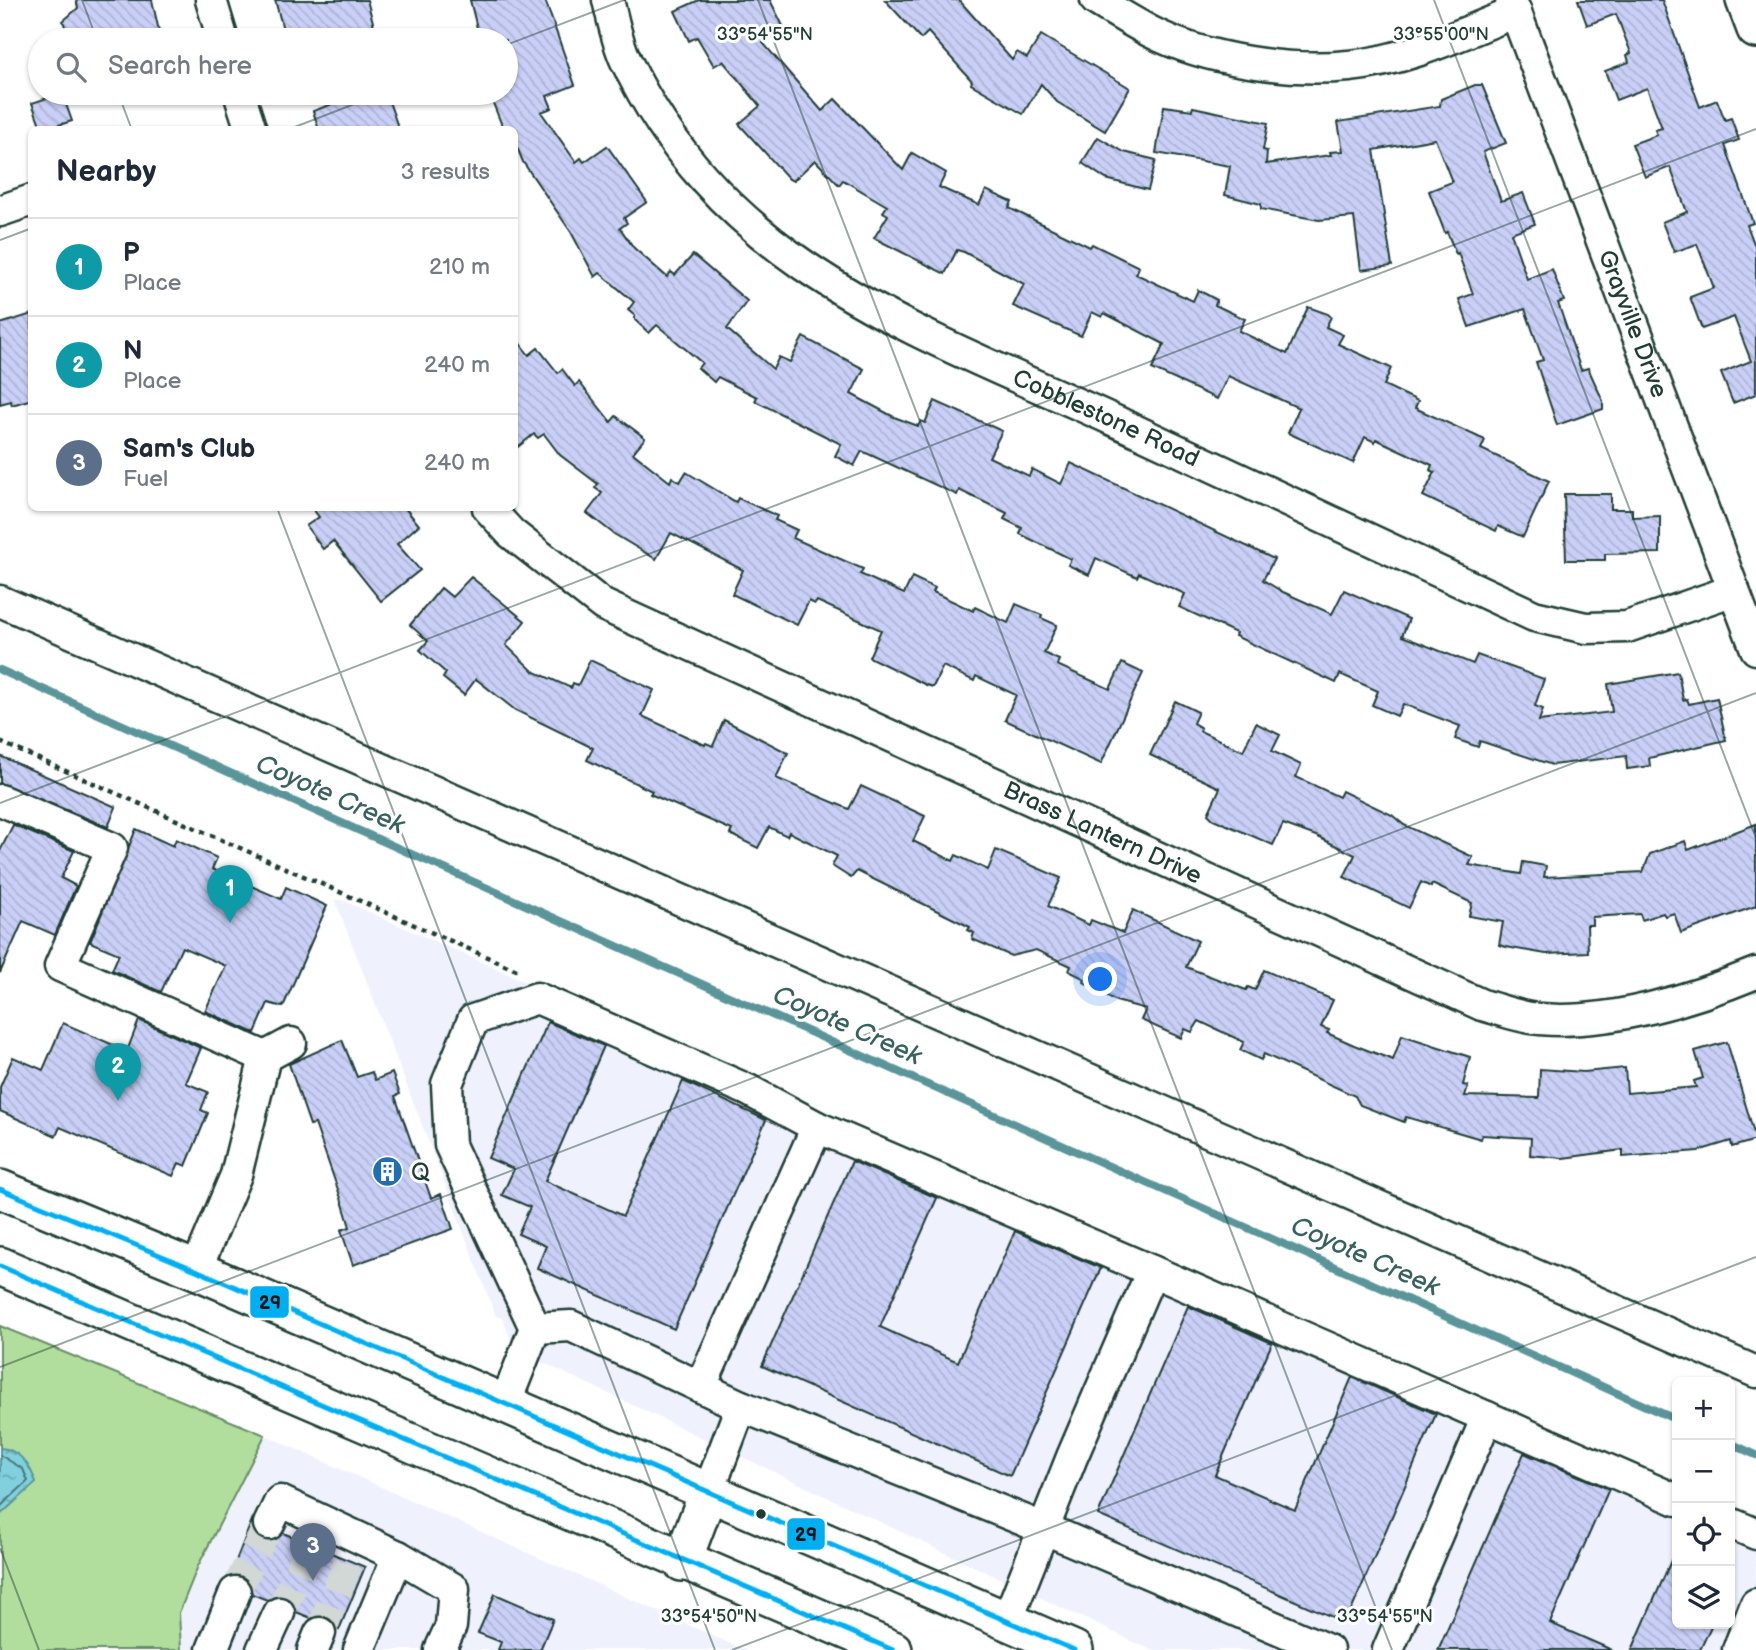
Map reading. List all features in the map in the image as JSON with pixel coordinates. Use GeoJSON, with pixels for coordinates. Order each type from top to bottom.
{"type":"FeatureCollection","features":[{"type":"Feature","properties":{"kind":"main road"},"geometry":{"type":"LineString","coordinates":[[1745,0],[1756,29]]}},
{"type":"Feature","properties":{"kind":"main road"},"geometry":{"type":"LineString","coordinates":[[0,1189],[197,1270],[1074,1650]]}},
{"type":"Feature","properties":{"kind":"main road"},"geometry":{"type":"LineString","coordinates":[[0,1266],[682,1562],[893,1650]]}},
{"type":"Feature","properties":{"kind":"main road"},"geometry":{"type":"LineString","coordinates":[[682,1562],[708,1493]]}},
{"type":"Feature","properties":{"kind":"street"},"geometry":{"type":"LineString","coordinates":[[211,0],[219,28]]}},
{"type":"Feature","properties":{"kind":"street","name":"Cobblestone Road"},"geometry":{"type":"LineString","coordinates":[[608,0],[625,59],[668,135],[711,187],[781,251],[847,294],[933,341],[1070,400],[1534,616],[1586,628],[1627,627],[1734,590]]}},
{"type":"Feature","properties":{"kind":"street"},"geometry":{"type":"LineString","coordinates":[[1096,0],[1153,33],[1213,54],[1288,68],[1350,66],[1420,50],[1513,6]]}},
{"type":"Feature","properties":{"kind":"street","name":"Grayville Drive"},"geometry":{"type":"LineString","coordinates":[[1513,6],[1756,649]]}},
{"type":"Feature","properties":{"kind":"street"},"geometry":{"type":"LineString","coordinates":[[240,105],[242,126]]}},
{"type":"Feature","properties":{"kind":"street"},"geometry":{"type":"LineString","coordinates":[[0,211],[28,201]]}},
{"type":"Feature","properties":{"kind":"street","name":"Brass Lantern Drive"},"geometry":{"type":"LineString","coordinates":[[491,511],[511,533],[603,605],[1482,1005],[1540,1019],[1594,1017],[1650,1007],[1715,990],[1755,976]]}},
{"type":"Feature","properties":{"kind":"street"},"geometry":{"type":"LineString","coordinates":[[0,601],[1756,1372]]}},
{"type":"Feature","properties":{"kind":"street"},"geometry":{"type":"LineString","coordinates":[[0,800],[112,848],[60,966],[278,1050],[236,1175],[197,1270]]}},
{"type":"Feature","properties":{"kind":"street"},"geometry":{"type":"LineString","coordinates":[[505,1404],[535,1328],[450,1145],[447,1084],[473,1020],[537,998],[748,1090],[817,1128],[1672,1498]]}},
{"type":"Feature","properties":{"kind":"street"},"geometry":{"type":"LineString","coordinates":[[701,1386],[817,1128]]}},
{"type":"Feature","properties":{"kind":"street"},"geometry":{"type":"LineString","coordinates":[[1007,1621],[1043,1528],[1152,1271]]}},
{"type":"Feature","properties":{"kind":"street"},"geometry":{"type":"LineString","coordinates":[[535,1328],[572,1326],[741,1406],[1043,1528],[1328,1650]]}},
{"type":"Feature","properties":{"kind":"street"},"geometry":{"type":"LineString","coordinates":[[708,1493],[741,1406]]}},
{"type":"Feature","properties":{"kind":"street"},"geometry":{"type":"LineString","coordinates":[[1388,1650],[1487,1417]]}},
{"type":"Feature","properties":{"kind":"street"},"geometry":{"type":"LineString","coordinates":[[269,1524],[280,1502],[318,1532],[353,1547],[398,1556],[454,1589],[451,1626],[440,1650]]}},
{"type":"Feature","properties":{"kind":"street"},"geometry":{"type":"LineString","coordinates":[[1735,1525],[1756,1534]]}},
{"type":"Feature","properties":{"kind":"street"},"geometry":{"type":"LineString","coordinates":[[359,1650],[398,1556]]}},
{"type":"Feature","properties":{"kind":"street"},"geometry":{"type":"LineString","coordinates":[[212,1650],[235,1592]]}},
{"type":"Feature","properties":{"kind":"street"},"geometry":{"type":"LineString","coordinates":[[1738,1650],[1756,1604]]}},
{"type":"Feature","properties":{"kind":"street"},"geometry":{"type":"LineString","coordinates":[[262,1650],[279,1613]]}},
{"type":"Feature","properties":{"kind":"shaded area"},"geometry":{"type":"Polygon","coordinates":[[[335,900],[342,900],[1672,1492],[1672,1629],[1735,1629],[1735,1519],[1756,1529],[1756,1650],[1151,1650],[514,1349],[503,1318],[496,1316],[335,900]]]}},
{"type":"Feature","properties":{"kind":"shaded area"},"geometry":{"type":"Polygon","coordinates":[[[265,1435],[747,1650],[181,1650],[179,1613],[198,1566],[265,1435]]]}},
{"type":"Feature","properties":{"kind":"green space"},"geometry":{"type":"Polygon","coordinates":[[[0,1326],[265,1435],[198,1566],[179,1613],[181,1650],[0,1650],[0,1326]]]}},
{"type":"Feature","properties":{"kind":"water"},"geometry":{"type":"Polygon","coordinates":[[[0,1448],[19,1455],[36,1483],[0,1515],[0,1448]]]}},
{"type":"Feature","properties":{"kind":"building"},"geometry":{"type":"Polygon","coordinates":[[[76,0],[152,0],[158,28],[66,28],[63,21],[78,8],[76,0]]]}},
{"type":"Feature","properties":{"kind":"building"},"geometry":{"type":"Polygon","coordinates":[[[275,0],[367,0],[374,26],[367,28],[283,28],[275,0]]]}},
{"type":"Feature","properties":{"kind":"building"},"geometry":{"type":"Polygon","coordinates":[[[470,0],[545,0],[575,85],[547,96],[552,108],[541,112],[576,162],[581,158],[584,162],[607,146],[647,202],[624,218],[627,223],[620,228],[634,248],[667,277],[671,272],[675,275],[693,255],[747,301],[727,329],[773,369],[779,357],[790,362],[803,337],[864,369],[851,394],[894,417],[918,426],[921,421],[925,423],[935,401],[1002,431],[989,457],[1029,476],[1032,469],[1061,484],[1071,463],[1274,559],[1263,580],[1283,592],[1332,614],[1344,590],[1409,619],[1402,636],[1473,664],[1477,655],[1544,679],[1535,706],[1543,709],[1539,721],[1612,712],[1608,684],[1678,672],[1683,700],[1687,699],[1689,704],[1717,698],[1726,740],[1649,758],[1650,766],[1627,769],[1626,756],[1552,765],[1480,741],[1478,747],[1455,739],[1460,726],[1403,704],[1397,716],[1372,705],[1378,691],[1340,674],[1336,683],[1235,636],[1236,633],[1179,607],[1185,594],[1139,573],[1137,577],[1096,558],[1089,575],[1068,565],[1071,559],[1020,534],[1022,528],[1004,519],[1007,513],[959,490],[957,495],[862,451],[854,466],[835,456],[841,444],[755,401],[757,397],[718,377],[714,382],[698,368],[702,363],[657,325],[649,333],[635,320],[635,316],[628,310],[634,302],[600,273],[595,277],[571,232],[523,162],[518,150],[518,126],[502,126],[494,105],[518,105],[518,28],[477,28],[470,0]]]}},
{"type":"Feature","properties":{"kind":"building"},"geometry":{"type":"Polygon","coordinates":[[[699,0],[770,0],[784,28],[763,43],[822,111],[835,99],[903,170],[912,153],[946,173],[939,187],[979,205],[986,190],[1012,202],[1009,208],[1139,267],[1136,274],[1193,301],[1198,290],[1217,300],[1215,305],[1245,319],[1239,331],[1287,354],[1308,307],[1328,314],[1331,317],[1326,327],[1343,335],[1338,344],[1391,368],[1384,385],[1418,401],[1415,408],[1485,440],[1481,449],[1549,481],[1523,537],[1498,526],[1496,531],[1423,496],[1435,472],[1430,470],[1432,465],[1376,439],[1375,442],[1365,437],[1353,463],[1288,433],[1299,408],[1228,376],[1217,399],[1152,369],[1164,344],[1104,313],[1102,317],[1092,312],[1081,336],[1013,306],[1024,284],[964,252],[957,250],[945,274],[874,238],[888,215],[883,212],[887,206],[843,180],[839,185],[815,160],[793,181],[789,179],[739,124],[760,106],[723,61],[714,66],[697,37],[689,41],[675,11],[699,0]]]}},
{"type":"Feature","properties":{"kind":"building"},"geometry":{"type":"Polygon","coordinates":[[[885,0],[959,0],[1012,60],[1017,52],[1027,58],[1041,35],[1130,88],[1105,131],[1057,102],[1041,84],[1023,114],[971,84],[972,81],[928,32],[921,39],[885,0]]]}},
{"type":"Feature","properties":{"kind":"building"},"geometry":{"type":"Polygon","coordinates":[[[1578,0],[1662,0],[1700,107],[1717,100],[1725,120],[1731,118],[1739,140],[1725,145],[1753,223],[1747,225],[1756,249],[1756,394],[1733,403],[1721,373],[1751,361],[1734,317],[1702,329],[1690,297],[1714,288],[1697,244],[1674,252],[1662,222],[1687,212],[1670,167],[1645,177],[1632,144],[1657,135],[1655,130],[1662,128],[1647,88],[1616,100],[1605,71],[1629,62],[1627,55],[1631,53],[1616,14],[1587,25],[1578,0]]]}},
{"type":"Feature","properties":{"kind":"building"},"geometry":{"type":"Polygon","coordinates":[[[1475,85],[1482,85],[1506,143],[1483,152],[1501,201],[1523,193],[1535,224],[1511,233],[1527,279],[1552,269],[1564,301],[1558,303],[1581,370],[1588,368],[1603,401],[1603,409],[1557,425],[1536,362],[1543,360],[1525,309],[1469,327],[1459,299],[1473,294],[1458,253],[1456,254],[1447,232],[1445,233],[1429,191],[1452,182],[1435,139],[1374,150],[1392,266],[1361,270],[1354,217],[1319,220],[1261,209],[1261,204],[1225,195],[1230,166],[1156,153],[1164,106],[1192,110],[1193,107],[1268,123],[1263,150],[1267,151],[1266,164],[1343,151],[1338,122],[1440,106],[1441,99],[1475,85]]]}},
{"type":"Feature","properties":{"kind":"building"},"geometry":{"type":"Polygon","coordinates":[[[33,105],[66,105],[72,121],[55,126],[41,126],[33,105]]]}},
{"type":"Feature","properties":{"kind":"building"},"geometry":{"type":"Polygon","coordinates":[[[330,105],[390,105],[398,126],[318,126],[313,111],[330,105]]]}},
{"type":"Feature","properties":{"kind":"building"},"geometry":{"type":"Polygon","coordinates":[[[1098,137],[1124,152],[1156,160],[1148,190],[1106,179],[1082,163],[1098,137]]]}},
{"type":"Feature","properties":{"kind":"building"},"geometry":{"type":"Polygon","coordinates":[[[28,315],[28,400],[12,405],[11,401],[0,404],[0,324],[28,315]]]}},
{"type":"Feature","properties":{"kind":"building"},"geometry":{"type":"Polygon","coordinates":[[[518,341],[529,355],[538,348],[558,373],[562,369],[575,386],[579,382],[611,422],[616,416],[645,438],[633,453],[670,482],[672,477],[680,482],[686,472],[736,502],[738,498],[777,516],[775,520],[797,530],[793,538],[863,569],[860,574],[904,594],[912,577],[935,588],[933,592],[973,611],[975,607],[1008,623],[1016,604],[1042,615],[1041,618],[1057,625],[1044,653],[1059,660],[1057,665],[1110,689],[1122,663],[1143,673],[1101,764],[1005,720],[1016,695],[976,676],[974,681],[943,666],[933,687],[869,657],[881,630],[817,601],[815,604],[809,601],[797,625],[732,594],[743,570],[671,533],[656,559],[614,534],[587,513],[602,493],[595,488],[598,484],[560,455],[544,434],[538,438],[534,434],[518,447],[518,341]]]}},
{"type":"Feature","properties":{"kind":"building"},"geometry":{"type":"Polygon","coordinates":[[[1564,494],[1611,494],[1611,509],[1632,509],[1632,517],[1660,516],[1660,553],[1605,554],[1605,560],[1566,560],[1564,494]]]}},
{"type":"Feature","properties":{"kind":"building"},"geometry":{"type":"Polygon","coordinates":[[[314,511],[407,511],[419,525],[397,544],[420,570],[381,601],[333,541],[323,549],[306,526],[319,517],[314,511]]]}},
{"type":"Feature","properties":{"kind":"building"},"geometry":{"type":"Polygon","coordinates":[[[471,577],[525,621],[506,645],[533,671],[571,688],[573,683],[578,685],[590,660],[654,690],[642,716],[705,745],[706,743],[713,746],[724,720],[788,753],[776,778],[849,809],[861,786],[925,816],[913,841],[953,861],[956,855],[988,870],[996,850],[1061,878],[1048,906],[1089,925],[1091,920],[1123,933],[1133,910],[1198,941],[1186,967],[1246,990],[1248,987],[1255,990],[1264,970],[1333,1000],[1321,1027],[1329,1030],[1327,1033],[1354,1045],[1393,1060],[1402,1035],[1470,1057],[1463,1085],[1468,1086],[1465,1096],[1539,1098],[1540,1069],[1584,1072],[1625,1068],[1627,1093],[1696,1087],[1694,1081],[1703,1078],[1695,1051],[1727,1042],[1756,1140],[1732,1147],[1731,1141],[1698,1151],[1623,1157],[1623,1150],[1563,1158],[1530,1155],[1531,1138],[1482,1135],[1481,1139],[1406,1117],[1404,1122],[1360,1105],[1355,1096],[1264,1054],[1261,1060],[1240,1050],[1244,1042],[1199,1021],[1192,1032],[1185,1029],[1181,1038],[1141,1020],[1146,1009],[1116,1001],[1069,971],[1071,966],[1036,950],[1011,956],[972,939],[974,933],[968,930],[970,927],[857,871],[851,878],[832,866],[837,856],[789,832],[787,836],[769,827],[758,848],[730,834],[732,830],[650,794],[652,791],[587,760],[593,748],[515,710],[476,679],[464,695],[443,678],[446,673],[420,650],[428,641],[410,625],[441,588],[452,597],[471,577]]]}},
{"type":"Feature","properties":{"kind":"building"},"geometry":{"type":"Polygon","coordinates":[[[1175,701],[1198,712],[1193,723],[1201,728],[1200,731],[1243,751],[1256,723],[1280,735],[1272,751],[1301,765],[1296,777],[1339,797],[1342,791],[1392,815],[1404,825],[1473,857],[1469,865],[1521,874],[1523,862],[1546,866],[1544,877],[1643,872],[1650,854],[1685,841],[1688,850],[1756,824],[1756,906],[1681,933],[1674,913],[1665,916],[1663,913],[1642,920],[1640,914],[1592,917],[1592,925],[1587,925],[1588,952],[1546,954],[1499,945],[1503,922],[1469,916],[1472,903],[1432,884],[1431,887],[1421,882],[1409,908],[1344,877],[1355,855],[1316,836],[1283,824],[1273,845],[1213,819],[1208,814],[1220,788],[1150,755],[1175,701]]]}},
{"type":"Feature","properties":{"kind":"building"},"geometry":{"type":"Polygon","coordinates":[[[0,756],[116,807],[108,827],[0,783],[0,756]]]}},
{"type":"Feature","properties":{"kind":"building"},"geometry":{"type":"Polygon","coordinates":[[[13,825],[74,851],[61,878],[76,886],[55,935],[23,921],[0,973],[0,851],[13,825]]]}},
{"type":"Feature","properties":{"kind":"building"},"geometry":{"type":"Polygon","coordinates":[[[136,829],[173,846],[176,839],[217,858],[212,869],[281,899],[286,887],[327,906],[283,1007],[268,1003],[255,1033],[205,1011],[226,966],[182,947],[161,992],[112,970],[119,954],[90,942],[136,829]]]}},
{"type":"Feature","properties":{"kind":"building"},"geometry":{"type":"Polygon","coordinates":[[[139,1020],[201,1048],[186,1083],[208,1092],[201,1110],[208,1113],[186,1166],[179,1163],[173,1176],[60,1127],[56,1136],[0,1111],[0,1087],[13,1057],[43,1070],[63,1023],[127,1051],[139,1020]]]}},
{"type":"Feature","properties":{"kind":"building"},"geometry":{"type":"Polygon","coordinates":[[[548,1022],[604,1046],[545,1181],[623,1216],[683,1081],[766,1120],[674,1329],[537,1268],[546,1246],[518,1234],[530,1207],[502,1195],[514,1169],[488,1158],[548,1022]]]}},
{"type":"Feature","properties":{"kind":"building","name":"Q"},"geometry":{"type":"Polygon","coordinates":[[[342,1040],[357,1077],[372,1072],[375,1080],[392,1073],[400,1094],[395,1096],[431,1198],[441,1194],[453,1229],[353,1265],[341,1230],[350,1227],[343,1204],[315,1124],[310,1125],[289,1064],[342,1040]]]}},
{"type":"Feature","properties":{"kind":"building"},"geometry":{"type":"Polygon","coordinates":[[[852,1161],[937,1198],[880,1327],[958,1362],[1015,1231],[1101,1268],[1010,1476],[762,1366],[852,1161]]]}},
{"type":"Feature","properties":{"kind":"building"},"geometry":{"type":"Polygon","coordinates":[[[1188,1306],[1272,1343],[1215,1475],[1295,1510],[1352,1377],[1436,1414],[1346,1623],[1098,1515],[1188,1306]]]}},
{"type":"Feature","properties":{"kind":"building"},"geometry":{"type":"Polygon","coordinates":[[[1524,1453],[1609,1489],[1550,1623],[1612,1650],[1438,1650],[1524,1453]]]}},
{"type":"Feature","properties":{"kind":"building"},"geometry":{"type":"Polygon","coordinates":[[[252,1520],[254,1533],[262,1540],[271,1541],[283,1533],[365,1567],[339,1630],[327,1617],[311,1618],[296,1612],[294,1603],[286,1597],[277,1596],[267,1600],[252,1594],[248,1581],[241,1576],[230,1576],[252,1520]]]}},
{"type":"Feature","properties":{"kind":"building"},"geometry":{"type":"Polygon","coordinates":[[[1672,1558],[1672,1629],[1710,1629],[1700,1650],[1632,1650],[1672,1558]]]}},
{"type":"Feature","properties":{"kind":"building"},"geometry":{"type":"Polygon","coordinates":[[[495,1594],[553,1619],[540,1650],[498,1650],[501,1642],[478,1633],[495,1594]]]}},
{"type":"Feature","properties":{"kind":"waterway","name":"Coyote Creek"},"geometry":{"type":"LineString","coordinates":[[0,670],[1672,1418]]}},
{"type":"Feature","properties":{"kind":"waterway","name":"Coyote Creek"},"geometry":{"type":"LineString","coordinates":[[1735,1445],[1756,1455]]}},
{"type":"Feature","properties":{"kind":"tunnel"},"geometry":{"type":"LineString","coordinates":[[235,1592],[269,1524]]}},
{"type":"Feature","properties":{"kind":"tunnel"},"geometry":{"type":"LineString","coordinates":[[279,1613],[314,1542]]}},
{"type":"Feature","properties":{"kind":"tunnel"},"geometry":{"type":"LineString","coordinates":[[320,1633],[350,1558]]}},
{"type":"Feature","properties":{"kind":"transit line","name":"29"},"geometry":{"type":"LineString","coordinates":[[0,1189],[196,1270],[1074,1650]]}},
{"type":"Feature","properties":{"kind":"transit line","name":"29"},"geometry":{"type":"LineString","coordinates":[[0,1266],[893,1650]]}},
{"type":"Feature","properties":{"kind":"place","name":"P"},"geometry":{"type":"Point","coordinates":[230,923]}},
{"type":"Feature","properties":{"kind":"place","name":"N"},"geometry":{"type":"Point","coordinates":[118,1101]}},
{"type":"Feature","properties":{"kind":"place","name":"Q"},"geometry":{"type":"Point","coordinates":[388,1172]}},
{"type":"Feature","properties":{"kind":"place","name":"Sam's Club"},"geometry":{"type":"Point","coordinates":[313,1581]}}]}
